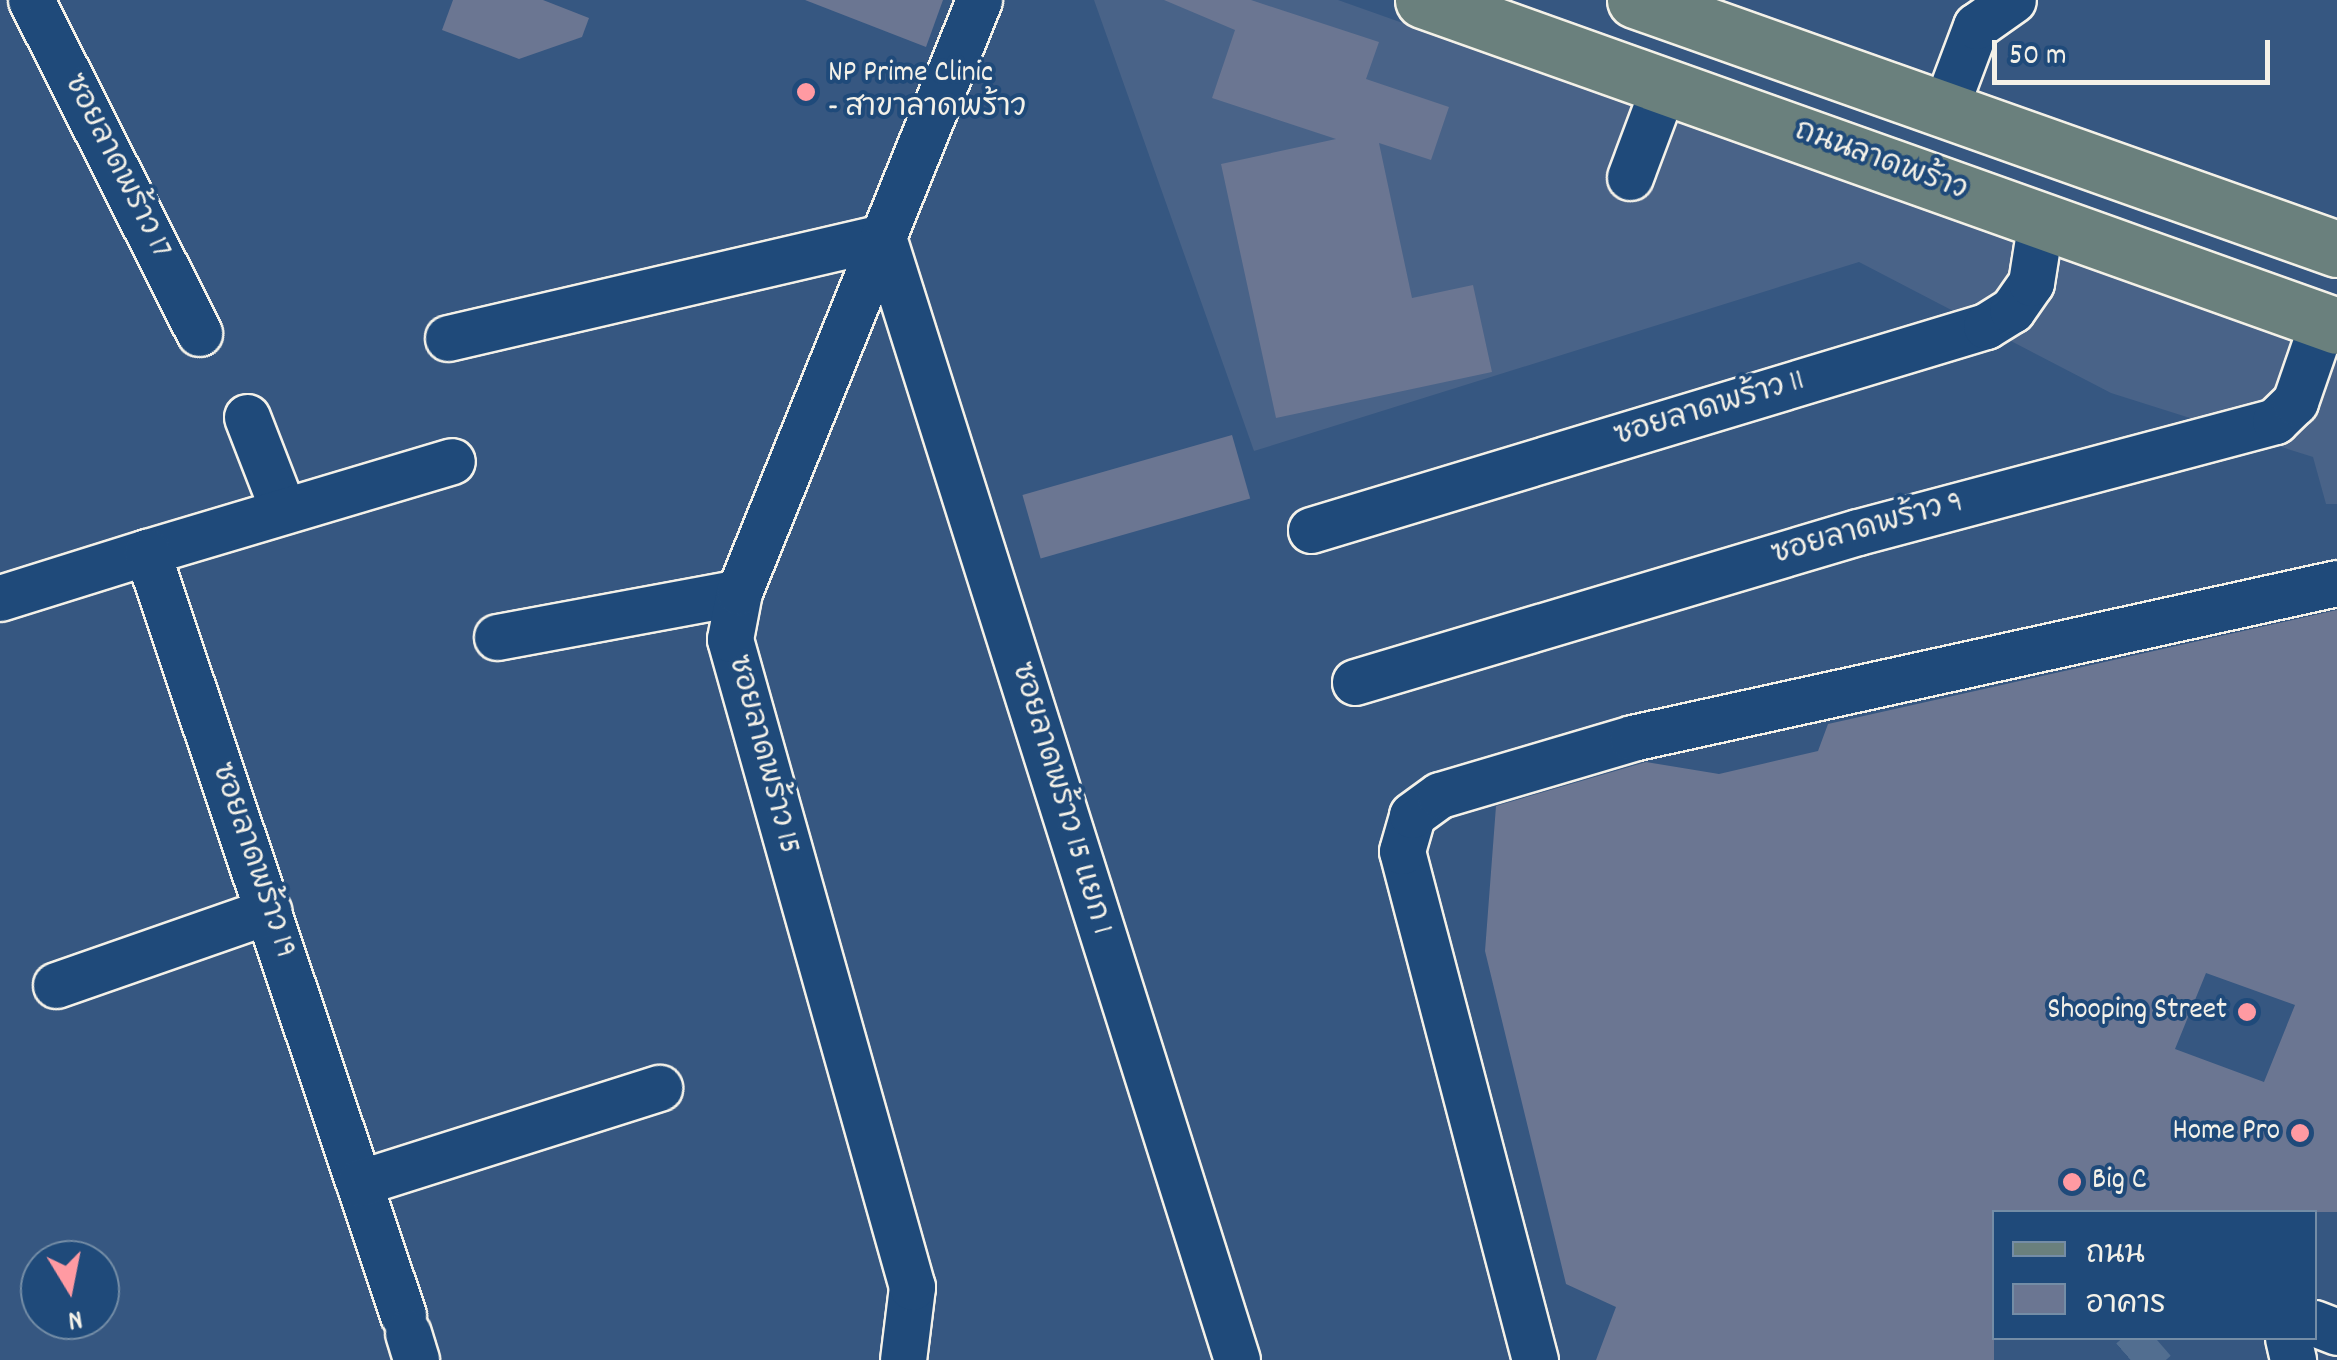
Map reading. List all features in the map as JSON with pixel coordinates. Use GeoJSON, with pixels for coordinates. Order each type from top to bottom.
{"type":"FeatureCollection","features":[{"type":"Feature","properties":{"kind":"main road","name":"ถนนลาดพร้าว"},"geometry":{"type":"LineString","coordinates":[[1424,0],[2330,324]]}},
{"type":"Feature","properties":{"kind":"main road"},"geometry":{"type":"LineString","coordinates":[[1655,3],[1944,111],[2337,249]]}},
{"type":"Feature","properties":{"kind":"street","name":"ซอยลาดพร้าว 17"},"geometry":{"type":"LineString","coordinates":[[30,0],[199,333]]}},
{"type":"Feature","properties":{"kind":"street","name":"ซอยลาดพร้าว 15"},"geometry":{"type":"LineString","coordinates":[[902,1360],[912,1287],[731,654],[739,592],[979,0]]}},
{"type":"Feature","properties":{"kind":"street"},"geometry":{"type":"LineString","coordinates":[[1944,111],[1976,26],[2012,0]]}},
{"type":"Feature","properties":{"kind":"street"},"geometry":{"type":"LineString","coordinates":[[1630,177],[1664,86]]}},
{"type":"Feature","properties":{"kind":"street","name":"ซอยลาดพร้าว 11"},"geometry":{"type":"LineString","coordinates":[[1311,530],[1986,326],[2012,310],[2031,283],[2041,220]]}},
{"type":"Feature","properties":{"kind":"street"},"geometry":{"type":"LineString","coordinates":[[448,338],[883,237]]}},
{"type":"Feature","properties":{"kind":"street","name":"ซอยลาดพร้าว 15 แยก 1"},"geometry":{"type":"LineString","coordinates":[[883,237],[1236,1360]]}},
{"type":"Feature","properties":{"kind":"street","name":"ซอยลาดพร้าว 9"},"geometry":{"type":"LineString","coordinates":[[1355,682],[1858,532],[2275,421],[2295,402],[2330,324]]}},
{"type":"Feature","properties":{"kind":"street"},"geometry":{"type":"LineString","coordinates":[[247,417],[283,510]]}},
{"type":"Feature","properties":{"kind":"street"},"geometry":{"type":"LineString","coordinates":[[0,598],[452,461]]}},
{"type":"Feature","properties":{"kind":"street","name":"ซอยลาดพร้าว 19"},"geometry":{"type":"LineString","coordinates":[[147,552],[409,1336]]}},
{"type":"Feature","properties":{"kind":"street"},"geometry":{"type":"LineString","coordinates":[[1536,1360],[1402,851],[1412,815],[1440,795],[1632,738],[2337,583]]}},
{"type":"Feature","properties":{"kind":"street"},"geometry":{"type":"LineString","coordinates":[[497,637],[739,592]]}},
{"type":"Feature","properties":{"kind":"street"},"geometry":{"type":"LineString","coordinates":[[56,985],[268,911]]}},
{"type":"Feature","properties":{"kind":"street"},"geometry":{"type":"LineString","coordinates":[[359,1183],[659,1088]]}},
{"type":"Feature","properties":{"kind":"shaded area"},"geometry":{"type":"Polygon","coordinates":[[[1094,0],[1338,0],[2337,355],[2337,504],[2326,504],[2313,457],[2111,393],[1859,262],[1254,451],[1094,0]]]}},
{"type":"Feature","properties":{"kind":"building"},"geometry":{"type":"Polygon","coordinates":[[[453,0],[543,0],[589,18],[582,37],[519,59],[442,30],[453,0]]]}},
{"type":"Feature","properties":{"kind":"building"},"geometry":{"type":"Polygon","coordinates":[[[805,0],[943,0],[926,47],[805,0]]]}},
{"type":"Feature","properties":{"kind":"building"},"geometry":{"type":"Polygon","coordinates":[[[1164,0],[1251,0],[1379,42],[1366,79],[1449,107],[1431,160],[1379,143],[1412,298],[1473,285],[1492,372],[1276,418],[1221,164],[1336,139],[1212,98],[1235,30],[1164,0]]]}},
{"type":"Feature","properties":{"kind":"building"},"geometry":{"type":"Polygon","coordinates":[[[1232,435],[1250,498],[1041,559],[1022,495],[1232,435]]]}},
{"type":"Feature","properties":{"kind":"building"},"geometry":{"type":"Polygon","coordinates":[[[2337,610],[2337,1212],[1992,1210],[1994,1360],[1596,1360],[1616,1307],[1566,1284],[1485,951],[1496,806],[1646,762],[1719,774],[1818,751],[1828,724],[2337,610]],[[2206,973],[2175,1049],[2264,1082],[2295,1005],[2206,973]]]}},
{"type":"Feature","properties":{"kind":"tunnel"},"geometry":{"type":"LineString","coordinates":[[2131,1360],[2154,1340]]}},
{"type":"Feature","properties":{"kind":"place","name":"NP Prime Clinic - สาขาลาดพร้าว"},"geometry":{"type":"Point","coordinates":[806,92]}},
{"type":"Feature","properties":{"kind":"place","name":"Shooping Street"},"geometry":{"type":"Point","coordinates":[2247,1012]}},
{"type":"Feature","properties":{"kind":"place","name":"Home Pro"},"geometry":{"type":"Point","coordinates":[2300,1133]}},
{"type":"Feature","properties":{"kind":"place","name":"Big C"},"geometry":{"type":"Point","coordinates":[2072,1182]}}]}
